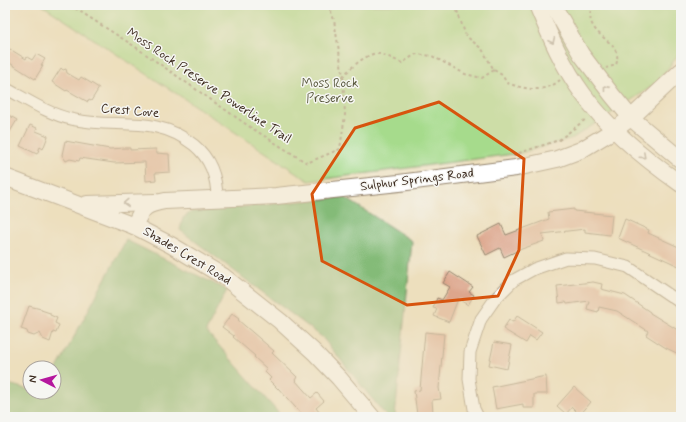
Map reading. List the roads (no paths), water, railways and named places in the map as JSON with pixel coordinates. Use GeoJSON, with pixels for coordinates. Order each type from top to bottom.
{"type":"FeatureCollection","features":[{"type":"Feature","properties":{"kind":"street"},"geometry":{"type":"LineString","coordinates":[[537,5],[552,40],[567,69],[583,94],[614,130],[652,164],[681,184]]}},
{"type":"Feature","properties":{"kind":"street"},"geometry":{"type":"LineString","coordinates":[[553,5],[591,68],[631,118],[681,160]]}},
{"type":"Feature","properties":{"kind":"street","name":"Sulphur Springs Road"},"geometry":{"type":"LineString","coordinates":[[134,226],[141,212],[150,204],[165,201],[314,192],[516,168],[557,159],[582,150],[631,118],[681,71]]}},
{"type":"Feature","properties":{"kind":"street","name":"Crest Cove"},"geometry":{"type":"LineString","coordinates":[[5,88],[52,113],[71,119],[104,123],[150,125],[182,136],[198,148],[209,163],[215,177],[217,199]]}},
{"type":"Feature","properties":{"kind":"street","name":"Shades Crest Road"},"geometry":{"type":"LineString","coordinates":[[5,177],[134,226],[197,259],[247,294],[280,321],[314,352],[339,378],[372,417]]}},
{"type":"Feature","properties":{"kind":"street"},"geometry":{"type":"LineString","coordinates":[[79,204],[165,201]]}},
{"type":"Feature","properties":{"kind":"street"},"geometry":{"type":"LineString","coordinates":[[478,417],[474,409],[469,379],[470,352],[481,319],[495,299],[514,280],[534,269],[566,258],[595,259],[628,267],[681,302]]}},
{"type":"Feature","properties":{"kind":"park label","name":"Moss Rock Preserve"},"geometry":{"type":"Point","coordinates":[330,90]}}]}
